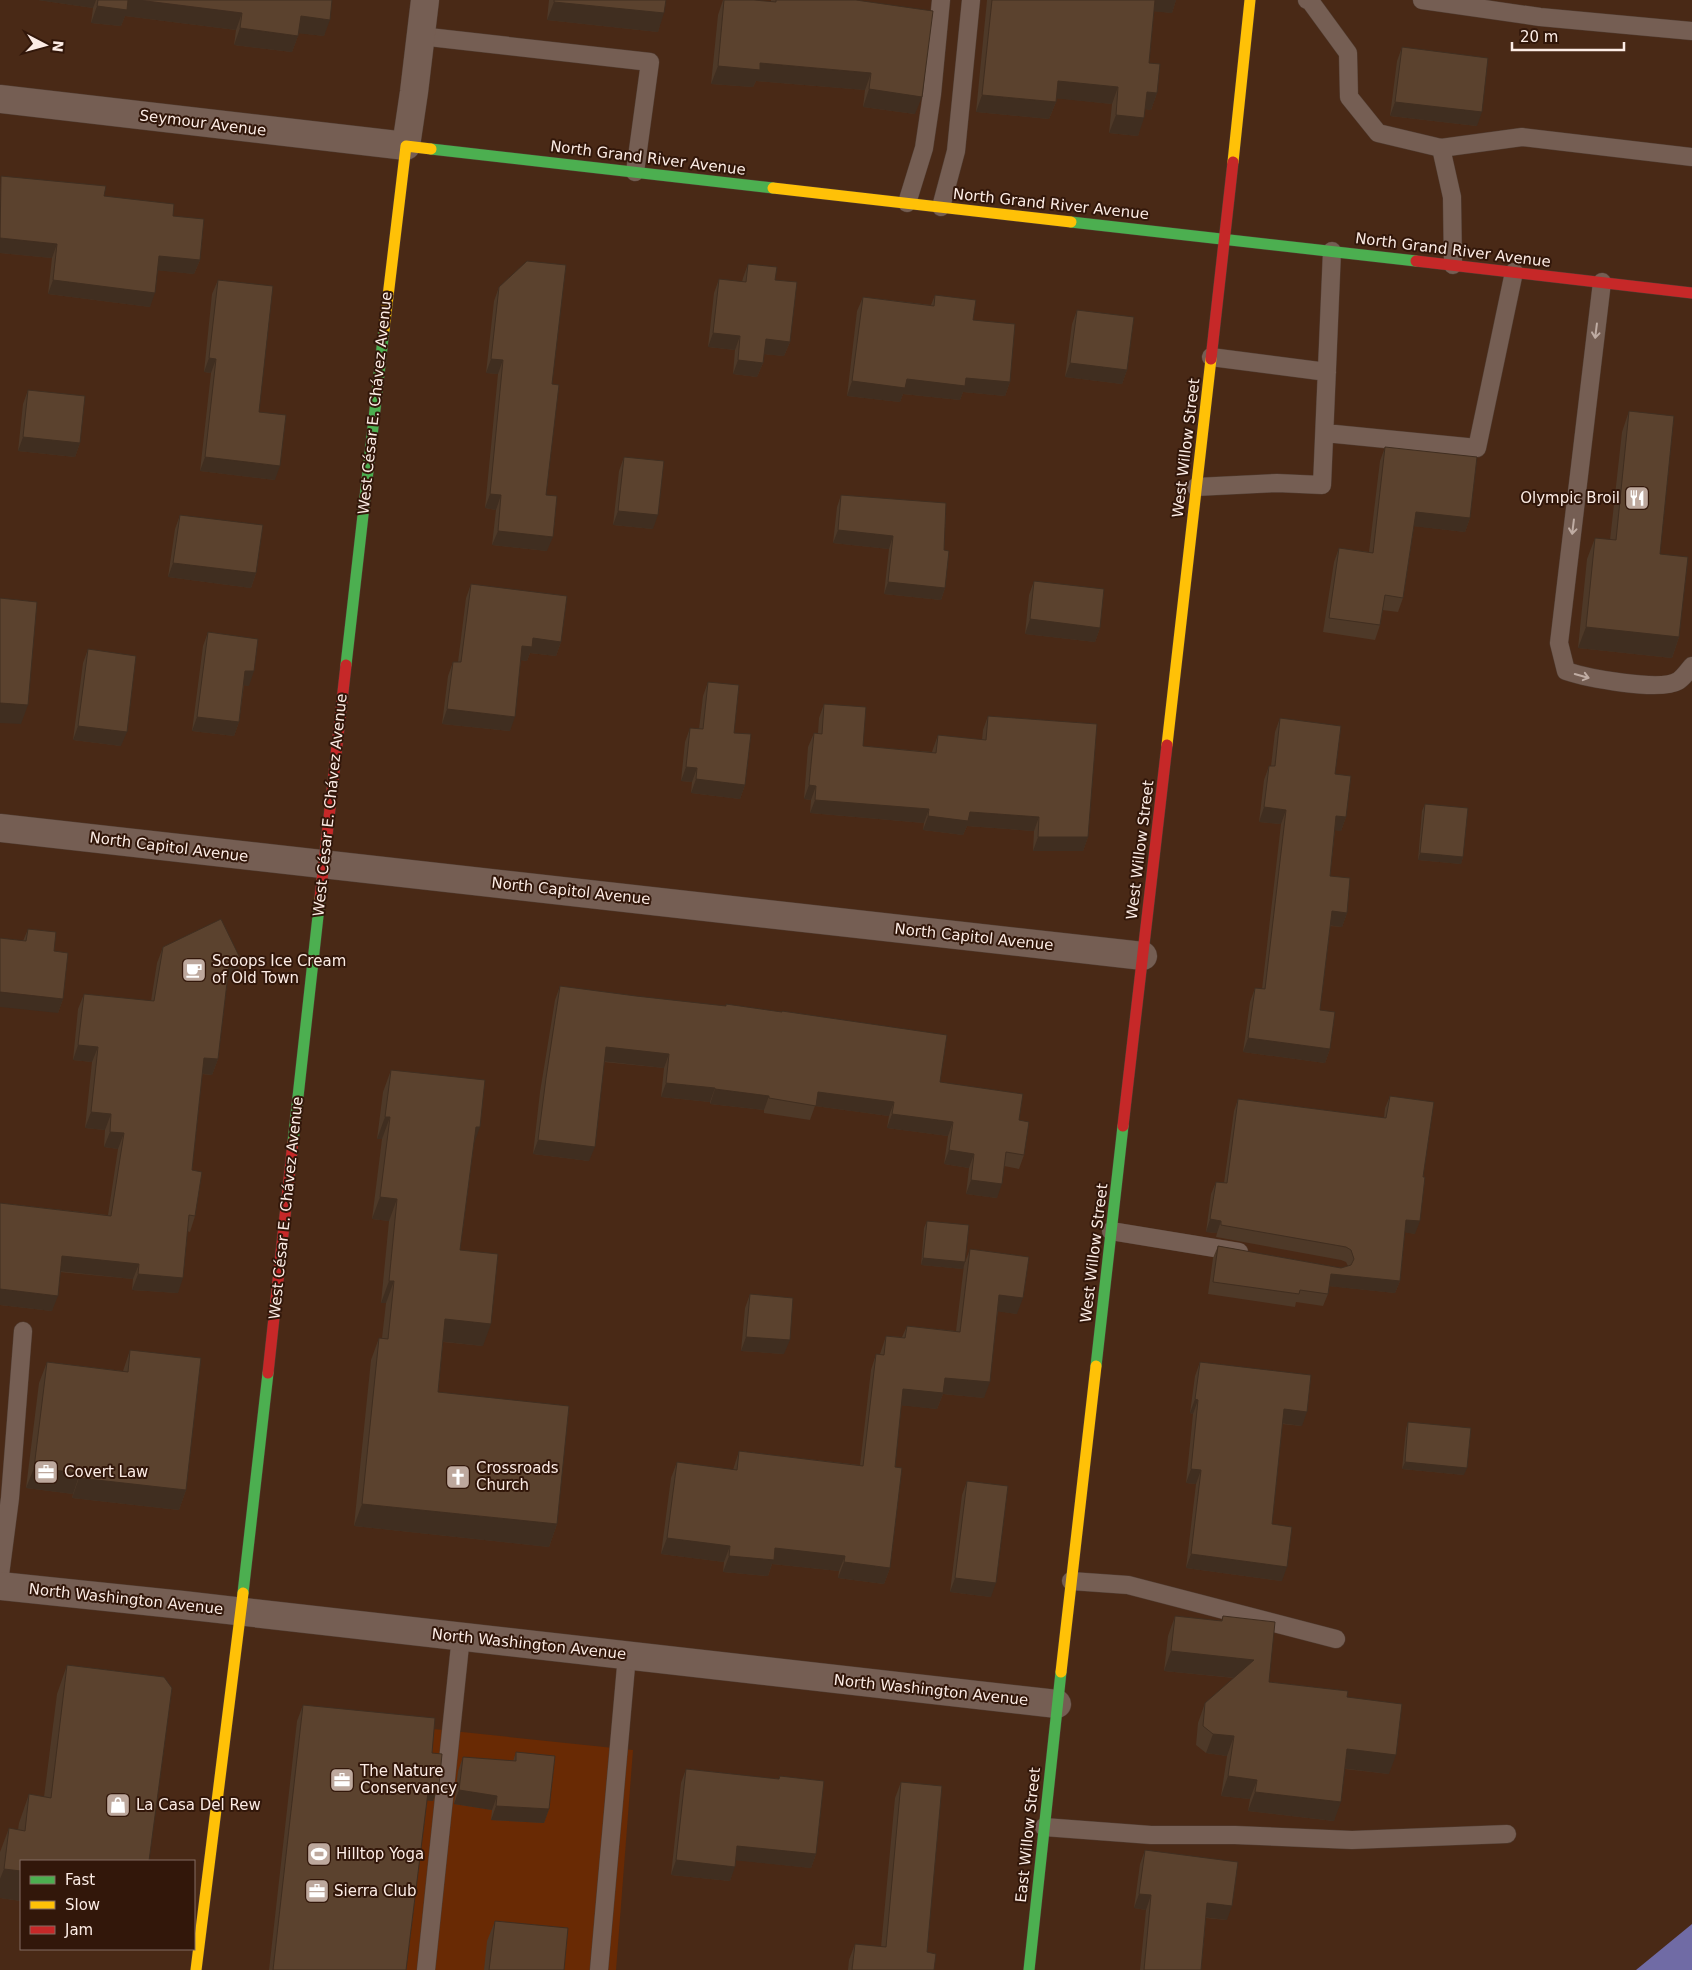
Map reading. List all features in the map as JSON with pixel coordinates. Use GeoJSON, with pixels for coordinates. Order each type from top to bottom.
{"type":"FeatureCollection","features":[{"type":"Feature","properties":{"kind":"street","name":"West César E. Chávez Avenue"},"geometry":{"type":"LineString","coordinates":[[196,1970],[241,1611],[398,203],[425,0]]}},
{"type":"Feature","properties":{"kind":"street","name":"West Willow Street"},"geometry":{"type":"LineString","coordinates":[[1057,1704],[1212,357],[1250,0]]}},
{"type":"Feature","properties":{"kind":"street","name":"Seymour Avenue"},"geometry":{"type":"LineString","coordinates":[[0,99],[406,146]]}},
{"type":"Feature","properties":{"kind":"street","name":"North Grand River Avenue"},"geometry":{"type":"LineString","coordinates":[[406,146],[1692,293]]}},
{"type":"Feature","properties":{"kind":"street","name":"North Capitol Avenue"},"geometry":{"type":"LineString","coordinates":[[0,828],[1143,956]]}},
{"type":"Feature","properties":{"kind":"street","name":"North Washington Avenue"},"geometry":{"type":"LineString","coordinates":[[0,1586],[241,1611],[1057,1704]]}},
{"type":"Feature","properties":{"kind":"street","name":"East Willow Street"},"geometry":{"type":"LineString","coordinates":[[1029,1970],[1057,1704]]}},
{"type":"Feature","properties":{"kind":"lane"},"geometry":{"type":"LineString","coordinates":[[907,203],[924,148],[932,94],[941,0]]}},
{"type":"Feature","properties":{"kind":"lane"},"geometry":{"type":"LineString","coordinates":[[941,207],[956,151],[971,0]]}},
{"type":"Feature","properties":{"kind":"lane"},"geometry":{"type":"LineString","coordinates":[[1309,0],[1348,53],[1349,97],[1378,133],[1441,148],[1522,137],[1692,157]]}},
{"type":"Feature","properties":{"kind":"lane"},"geometry":{"type":"LineString","coordinates":[[1422,0],[1540,17],[1692,31]]}},
{"type":"Feature","properties":{"kind":"lane"},"geometry":{"type":"LineString","coordinates":[[420,36],[650,62],[635,172]]}},
{"type":"Feature","properties":{"kind":"lane"},"geometry":{"type":"LineString","coordinates":[[1441,148],[1452,197],[1453,265]]}},
{"type":"Feature","properties":{"kind":"lane"},"geometry":{"type":"LineString","coordinates":[[1196,487],[1277,483],[1322,484],[1332,251]]}},
{"type":"Feature","properties":{"kind":"lane"},"geometry":{"type":"LineString","coordinates":[[1325,433],[1477,448],[1514,272]]}},
{"type":"Feature","properties":{"kind":"lane"},"geometry":{"type":"LineString","coordinates":[[1602,282],[1559,643],[1566,671],[1586,678],[1659,685],[1678,681],[1692,666]]}},
{"type":"Feature","properties":{"kind":"lane"},"geometry":{"type":"LineString","coordinates":[[1212,357],[1327,372]]}},
{"type":"Feature","properties":{"kind":"lane"},"geometry":{"type":"LineString","coordinates":[[1111,1231],[1255,1254]]}},
{"type":"Feature","properties":{"kind":"lane"},"geometry":{"type":"LineString","coordinates":[[0,1575],[10,1498],[23,1331]]}},
{"type":"Feature","properties":{"kind":"lane"},"geometry":{"type":"LineString","coordinates":[[1071,1581],[1128,1585],[1336,1639]]}},
{"type":"Feature","properties":{"kind":"lane"},"geometry":{"type":"LineString","coordinates":[[426,1970],[461,1636]]}},
{"type":"Feature","properties":{"kind":"lane"},"geometry":{"type":"LineString","coordinates":[[599,1970],[627,1655]]}},
{"type":"Feature","properties":{"kind":"lane"},"geometry":{"type":"LineString","coordinates":[[1044,1827],[1151,1835],[1235,1835],[1352,1840],[1507,1834]]}},
{"type":"Feature","properties":{"kind":"shaded area"},"geometry":{"type":"Polygon","coordinates":[[[318,1717],[633,1750],[616,1970],[286,1970],[318,1717]]]}},
{"type":"Feature","properties":{"kind":"shaded area"},"geometry":{"type":"Polygon","coordinates":[[[1692,1924],[1692,1970],[1636,1970],[1692,1924]]]}},
{"type":"Feature","properties":{"kind":"building"},"geometry":{"type":"Polygon","coordinates":[[[98,0],[128,0],[127,10],[97,6],[98,0]]]}},
{"type":"Feature","properties":{"kind":"building"},"geometry":{"type":"Polygon","coordinates":[[[138,0],[332,0],[330,20],[301,16],[298,36],[240,28],[242,13],[138,0]]]}},
{"type":"Feature","properties":{"kind":"building"},"geometry":{"type":"Polygon","coordinates":[[[554,0],[666,0],[664,13],[554,2],[554,0]]]}},
{"type":"Feature","properties":{"kind":"building"},"geometry":{"type":"Polygon","coordinates":[[[724,0],[776,2],[776,0],[856,0],[933,11],[922,97],[869,89],[871,73],[760,63],[760,70],[718,66],[724,0]]]}},
{"type":"Feature","properties":{"kind":"building"},"geometry":{"type":"Polygon","coordinates":[[[992,0],[1155,0],[1149,63],[1160,64],[1157,93],[1147,92],[1144,118],[1116,115],[1118,87],[1058,81],[1056,102],[982,95],[992,0]]]}},
{"type":"Feature","properties":{"kind":"building"},"geometry":{"type":"Polygon","coordinates":[[[1402,47],[1488,58],[1482,112],[1395,102],[1402,47]]]}},
{"type":"Feature","properties":{"kind":"building"},"geometry":{"type":"Polygon","coordinates":[[[1,176],[106,186],[104,196],[174,204],[173,216],[204,219],[200,260],[159,256],[155,293],[53,280],[57,244],[0,238],[1,176]]]}},
{"type":"Feature","properties":{"kind":"building"},"geometry":{"type":"Polygon","coordinates":[[[527,261],[566,265],[552,384],[559,385],[546,495],[557,496],[553,537],[498,531],[501,495],[490,494],[503,360],[491,359],[499,287],[527,261]]]}},
{"type":"Feature","properties":{"kind":"building"},"geometry":{"type":"Polygon","coordinates":[[[748,264],[777,267],[775,280],[797,282],[790,342],[766,339],[763,363],[738,360],[740,336],[713,333],[719,279],[746,282],[748,264]]]}},
{"type":"Feature","properties":{"kind":"building"},"geometry":{"type":"Polygon","coordinates":[[[218,280],[273,286],[259,412],[286,415],[280,466],[205,457],[216,359],[209,358],[218,280]]]}},
{"type":"Feature","properties":{"kind":"building"},"geometry":{"type":"Polygon","coordinates":[[[935,295],[976,300],[973,320],[1015,324],[1010,382],[966,378],[965,386],[907,379],[905,388],[852,381],[863,297],[934,306],[935,295]]]}},
{"type":"Feature","properties":{"kind":"building"},"geometry":{"type":"Polygon","coordinates":[[[1077,310],[1134,317],[1127,370],[1070,363],[1077,310]]]}},
{"type":"Feature","properties":{"kind":"building"},"geometry":{"type":"Polygon","coordinates":[[[28,390],[85,396],[80,443],[23,437],[28,390]]]}},
{"type":"Feature","properties":{"kind":"building","name":"Olympic Broil"},"geometry":{"type":"Polygon","coordinates":[[[1629,411],[1674,416],[1660,554],[1688,557],[1679,637],[1586,627],[1595,538],[1616,540],[1629,411]]]}},
{"type":"Feature","properties":{"kind":"building"},"geometry":{"type":"Polygon","coordinates":[[[1385,447],[1477,457],[1470,518],[1416,512],[1403,598],[1385,595],[1380,625],[1329,618],[1339,548],[1373,553],[1385,447]]]}},
{"type":"Feature","properties":{"kind":"building"},"geometry":{"type":"Polygon","coordinates":[[[624,457],[664,461],[658,515],[618,511],[624,457]]]}},
{"type":"Feature","properties":{"kind":"building"},"geometry":{"type":"Polygon","coordinates":[[[841,495],[946,503],[944,550],[949,551],[945,588],[888,582],[893,536],[838,530],[841,495]]]}},
{"type":"Feature","properties":{"kind":"building"},"geometry":{"type":"Polygon","coordinates":[[[180,515],[263,525],[256,573],[173,563],[180,515]]]}},
{"type":"Feature","properties":{"kind":"building"},"geometry":{"type":"Polygon","coordinates":[[[1034,581],[1104,589],[1100,628],[1030,619],[1034,581]]]}},
{"type":"Feature","properties":{"kind":"building"},"geometry":{"type":"Polygon","coordinates":[[[471,584],[567,596],[561,642],[533,638],[532,647],[522,646],[515,717],[447,709],[453,662],[461,662],[471,584]]]}},
{"type":"Feature","properties":{"kind":"building"},"geometry":{"type":"Polygon","coordinates":[[[0,598],[37,602],[28,705],[0,703],[0,598]]]}},
{"type":"Feature","properties":{"kind":"building"},"geometry":{"type":"Polygon","coordinates":[[[208,632],[258,639],[254,671],[245,671],[239,722],[197,717],[208,632]]]}},
{"type":"Feature","properties":{"kind":"building"},"geometry":{"type":"Polygon","coordinates":[[[88,649],[136,656],[127,732],[78,726],[88,649]]]}},
{"type":"Feature","properties":{"kind":"building"},"geometry":{"type":"Polygon","coordinates":[[[708,682],[739,685],[734,733],[751,734],[745,785],[696,779],[697,768],[686,767],[690,728],[703,729],[708,682]]]}},
{"type":"Feature","properties":{"kind":"building"},"geometry":{"type":"Polygon","coordinates":[[[824,704],[866,707],[863,746],[936,753],[938,735],[986,740],[988,716],[1097,724],[1088,837],[1038,837],[1039,817],[970,812],[968,821],[928,816],[929,809],[815,800],[816,786],[809,785],[814,733],[822,734],[824,704]]]}},
{"type":"Feature","properties":{"kind":"building"},"geometry":{"type":"Polygon","coordinates":[[[1280,718],[1341,726],[1335,774],[1351,776],[1346,817],[1336,816],[1330,876],[1350,878],[1347,913],[1332,911],[1320,1010],[1335,1012],[1330,1049],[1248,1038],[1255,988],[1265,989],[1286,810],[1264,807],[1269,766],[1275,766],[1280,718]]]}},
{"type":"Feature","properties":{"kind":"building"},"geometry":{"type":"Polygon","coordinates":[[[1425,804],[1468,808],[1463,857],[1420,853],[1425,804]]]}},
{"type":"Feature","properties":{"kind":"building"},"geometry":{"type":"Polygon","coordinates":[[[221,919],[241,960],[229,966],[218,1059],[204,1058],[192,1170],[202,1172],[195,1216],[189,1215],[183,1278],[138,1274],[139,1264],[62,1256],[58,1296],[0,1289],[0,1203],[111,1216],[124,1133],[110,1132],[111,1114],[91,1112],[98,1047],[78,1045],[84,994],[154,1001],[163,947],[221,919]]]}},
{"type":"Feature","properties":{"kind":"building"},"geometry":{"type":"Polygon","coordinates":[[[28,929],[56,932],[54,951],[68,953],[63,999],[0,992],[0,938],[26,941],[28,929]]]}},
{"type":"Feature","properties":{"kind":"building"},"geometry":{"type":"Polygon","coordinates":[[[560,986],[782,1011],[947,1035],[940,1082],[1023,1094],[1019,1120],[1029,1122],[1024,1155],[1006,1152],[1002,1184],[971,1180],[974,1154],[949,1150],[953,1122],[892,1114],[894,1102],[818,1092],[816,1106],[769,1098],[769,1096],[666,1083],[669,1054],[606,1047],[595,1147],[538,1140],[560,986]]]}},
{"type":"Feature","properties":{"kind":"building"},"geometry":{"type":"Polygon","coordinates":[[[391,1070],[485,1080],[480,1127],[476,1127],[460,1250],[498,1254],[491,1324],[445,1319],[438,1392],[569,1406],[557,1524],[362,1504],[379,1338],[388,1339],[394,1281],[389,1281],[397,1199],[380,1197],[390,1117],[385,1117],[391,1070]]]}},
{"type":"Feature","properties":{"kind":"building"},"geometry":{"type":"Polygon","coordinates":[[[1390,1096],[1434,1102],[1423,1177],[1425,1177],[1420,1221],[1406,1220],[1400,1281],[1331,1274],[1328,1294],[1300,1290],[1299,1294],[1213,1282],[1218,1246],[1341,1268],[1351,1265],[1354,1259],[1351,1250],[1346,1247],[1221,1225],[1221,1221],[1210,1219],[1216,1182],[1227,1183],[1238,1099],[1386,1118],[1390,1096]]]}},
{"type":"Feature","properties":{"kind":"building"},"geometry":{"type":"Polygon","coordinates":[[[927,1221],[969,1225],[965,1262],[923,1258],[927,1221]]]}},
{"type":"Feature","properties":{"kind":"building"},"geometry":{"type":"Polygon","coordinates":[[[970,1249],[1029,1257],[1023,1298],[999,1295],[990,1382],[945,1378],[943,1393],[903,1389],[895,1467],[902,1468],[890,1568],[844,1562],[845,1556],[775,1548],[774,1560],[729,1556],[730,1546],[667,1538],[677,1462],[737,1470],[739,1451],[863,1466],[876,1354],[884,1355],[886,1336],[905,1338],[907,1326],[960,1332],[970,1249]]]}},
{"type":"Feature","properties":{"kind":"building"},"geometry":{"type":"Polygon","coordinates":[[[750,1294],[793,1298],[790,1340],[746,1337],[750,1294]]]}},
{"type":"Feature","properties":{"kind":"building"},"geometry":{"type":"Polygon","coordinates":[[[130,1350],[201,1358],[186,1490],[79,1478],[80,1473],[34,1468],[47,1362],[128,1372],[130,1350]]]}},
{"type":"Feature","properties":{"kind":"building"},"geometry":{"type":"Polygon","coordinates":[[[1200,1362],[1311,1375],[1307,1412],[1284,1409],[1272,1524],[1292,1527],[1287,1567],[1191,1554],[1201,1470],[1191,1469],[1198,1400],[1195,1399],[1200,1362]]]}},
{"type":"Feature","properties":{"kind":"building"},"geometry":{"type":"Polygon","coordinates":[[[1408,1422],[1471,1428],[1467,1468],[1405,1462],[1408,1422]]]}},
{"type":"Feature","properties":{"kind":"building"},"geometry":{"type":"Polygon","coordinates":[[[967,1481],[1008,1486],[996,1583],[955,1578],[967,1481]]]}},
{"type":"Feature","properties":{"kind":"building"},"geometry":{"type":"Polygon","coordinates":[[[1175,1616],[1222,1621],[1223,1616],[1275,1622],[1269,1682],[1348,1691],[1347,1697],[1402,1704],[1396,1755],[1347,1749],[1341,1802],[1255,1792],[1257,1780],[1228,1776],[1234,1736],[1213,1734],[1203,1726],[1205,1703],[1254,1660],[1171,1651],[1175,1616]]]}},
{"type":"Feature","properties":{"kind":"building"},"geometry":{"type":"Polygon","coordinates":[[[67,1665],[164,1677],[172,1688],[149,1860],[20,1860],[20,1871],[4,1869],[9,1828],[25,1831],[29,1794],[51,1798],[67,1665]]]}},
{"type":"Feature","properties":{"kind":"building"},"geometry":{"type":"Polygon","coordinates":[[[303,1705],[435,1718],[432,1753],[442,1754],[439,1785],[429,1784],[406,1970],[273,1970],[303,1705]]]}},
{"type":"Feature","properties":{"kind":"building"},"geometry":{"type":"Polygon","coordinates":[[[516,1752],[555,1756],[549,1809],[496,1806],[497,1796],[459,1790],[463,1757],[516,1761],[516,1752]]]}},
{"type":"Feature","properties":{"kind":"building"},"geometry":{"type":"Polygon","coordinates":[[[686,1769],[779,1779],[780,1776],[824,1781],[816,1854],[737,1846],[735,1867],[676,1860],[686,1769]]]}},
{"type":"Feature","properties":{"kind":"building"},"geometry":{"type":"Polygon","coordinates":[[[901,1782],[942,1786],[927,1952],[936,1954],[934,1970],[852,1970],[855,1944],[886,1947],[901,1782]]]}},
{"type":"Feature","properties":{"kind":"building"},"geometry":{"type":"Polygon","coordinates":[[[1145,1850],[1238,1862],[1232,1906],[1207,1903],[1201,1970],[1144,1970],[1151,1895],[1139,1894],[1145,1850]]]}},
{"type":"Feature","properties":{"kind":"building"},"geometry":{"type":"Polygon","coordinates":[[[495,1921],[568,1928],[564,1970],[489,1970],[495,1921]]]}},
{"type":"Feature","properties":{"kind":"traffic: fast"},"geometry":{"type":"LineString","coordinates":[[431,149],[773,188]]}},
{"type":"Feature","properties":{"kind":"traffic: fast"},"geometry":{"type":"LineString","coordinates":[[1071,222],[1416,261]]}},
{"type":"Feature","properties":{"kind":"traffic: fast"},"geometry":{"type":"LineString","coordinates":[[346,665],[384,330]]}},
{"type":"Feature","properties":{"kind":"traffic: fast"},"geometry":{"type":"LineString","coordinates":[[293,1142],[320,898]]}},
{"type":"Feature","properties":{"kind":"traffic: fast"},"geometry":{"type":"LineString","coordinates":[[1096,1366],[1123,1126]]}},
{"type":"Feature","properties":{"kind":"traffic: fast"},"geometry":{"type":"LineString","coordinates":[[243,1593],[268,1373]]}},
{"type":"Feature","properties":{"kind":"traffic: fast"},"geometry":{"type":"LineString","coordinates":[[1029,1970],[1061,1672]]}},
{"type":"Feature","properties":{"kind":"traffic: slow"},"geometry":{"type":"LineString","coordinates":[[1233,162],[1250,0]]}},
{"type":"Feature","properties":{"kind":"traffic: slow"},"geometry":{"type":"LineString","coordinates":[[384,330],[406,146],[431,149]]}},
{"type":"Feature","properties":{"kind":"traffic: slow"},"geometry":{"type":"LineString","coordinates":[[773,188],[1071,222]]}},
{"type":"Feature","properties":{"kind":"traffic: slow"},"geometry":{"type":"LineString","coordinates":[[1167,745],[1211,359]]}},
{"type":"Feature","properties":{"kind":"traffic: slow"},"geometry":{"type":"LineString","coordinates":[[1061,1672],[1096,1366]]}},
{"type":"Feature","properties":{"kind":"traffic: slow"},"geometry":{"type":"LineString","coordinates":[[196,1970],[243,1593]]}},
{"type":"Feature","properties":{"kind":"traffic: jam"},"geometry":{"type":"LineString","coordinates":[[1211,359],[1233,162]]}},
{"type":"Feature","properties":{"kind":"traffic: jam"},"geometry":{"type":"LineString","coordinates":[[1416,261],[1692,293]]}},
{"type":"Feature","properties":{"kind":"traffic: jam"},"geometry":{"type":"LineString","coordinates":[[320,898],[346,665]]}},
{"type":"Feature","properties":{"kind":"traffic: jam"},"geometry":{"type":"LineString","coordinates":[[1123,1126],[1167,745]]}},
{"type":"Feature","properties":{"kind":"traffic: jam"},"geometry":{"type":"LineString","coordinates":[[268,1373],[293,1142]]}},
{"type":"Feature","properties":{"kind":"place","name":"Olympic Broil"},"geometry":{"type":"Point","coordinates":[1637,498]}},
{"type":"Feature","properties":{"kind":"place","name":"Scoops Ice Cream of Old Town"},"geometry":{"type":"Point","coordinates":[194,970]}},
{"type":"Feature","properties":{"kind":"place","name":"Covert Law"},"geometry":{"type":"Point","coordinates":[46,1472]}},
{"type":"Feature","properties":{"kind":"place","name":"Crossroads Church"},"geometry":{"type":"Point","coordinates":[458,1477]}},
{"type":"Feature","properties":{"kind":"place","name":"The Nature Conservancy"},"geometry":{"type":"Point","coordinates":[342,1780]}},
{"type":"Feature","properties":{"kind":"place","name":"La Casa Del Rew"},"geometry":{"type":"Point","coordinates":[118,1805]}},
{"type":"Feature","properties":{"kind":"place","name":"Hilltop Yoga"},"geometry":{"type":"Point","coordinates":[319,1854]}},
{"type":"Feature","properties":{"kind":"place","name":"Sierra Club"},"geometry":{"type":"Point","coordinates":[317,1891]}}]}
